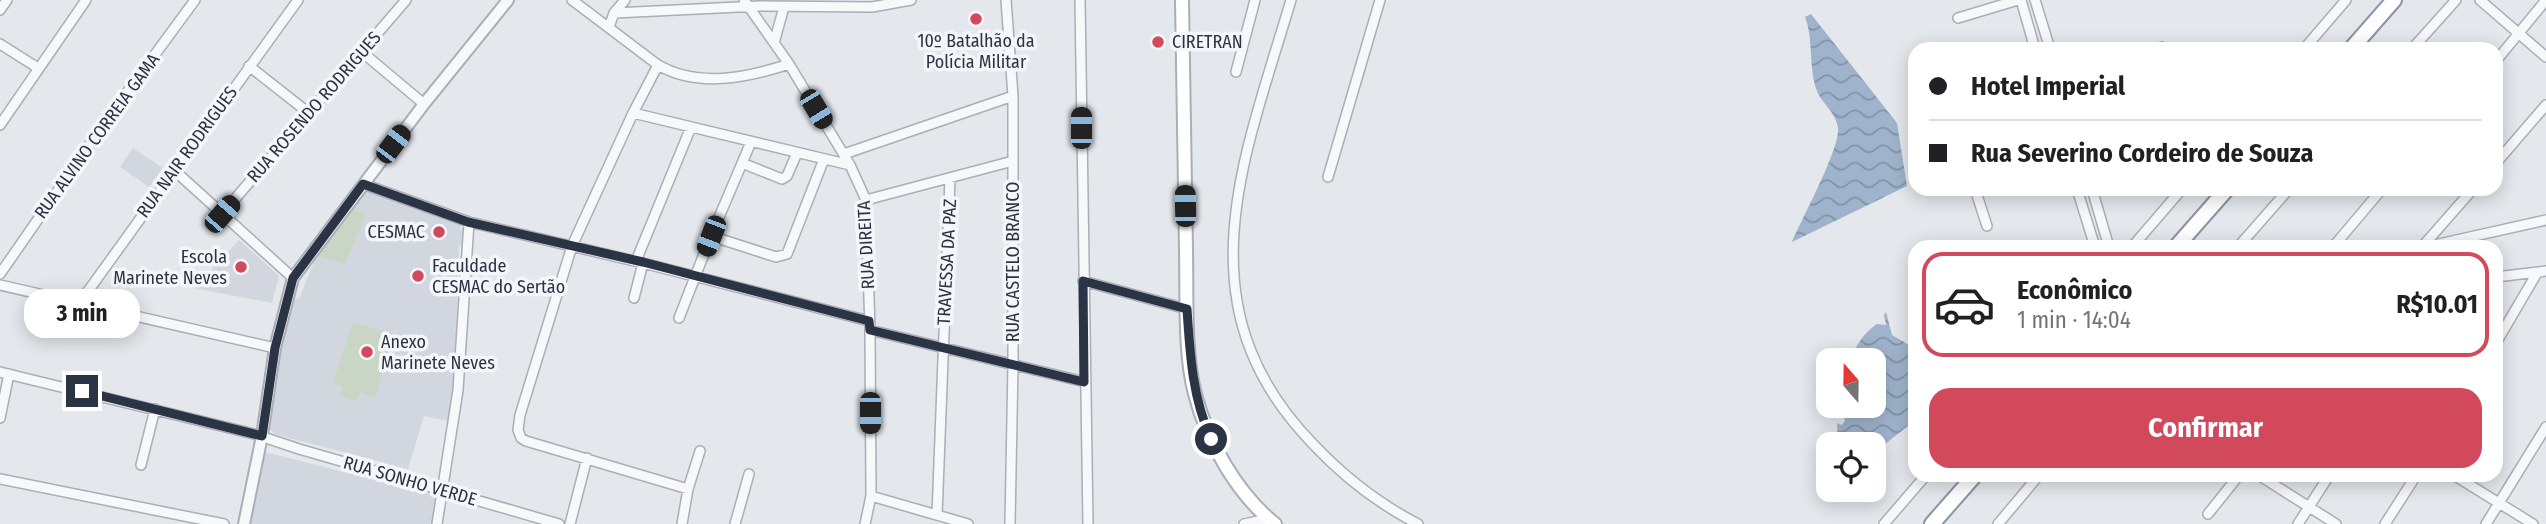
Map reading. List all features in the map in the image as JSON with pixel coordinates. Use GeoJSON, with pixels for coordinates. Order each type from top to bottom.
{"type":"FeatureCollection","features":[{"type":"Feature","properties":{"kind":"highway"},"geometry":{"type":"LineString","coordinates":[[2357,42],[2394,0]]}},
{"type":"Feature","properties":{"kind":"highway"},"geometry":{"type":"LineString","coordinates":[[2182,240],[2221,196]]}},
{"type":"Feature","properties":{"kind":"highway"},"geometry":{"type":"LineString","coordinates":[[1932,524],[1969,482]]}},
{"type":"Feature","properties":{"kind":"main road"},"geometry":{"type":"LineString","coordinates":[[1182,0],[1187,309],[1191,376],[1205,425],[1218,452],[1234,478],[1271,521]]}},
{"type":"Feature","properties":{"kind":"street"},"geometry":{"type":"LineString","coordinates":[[0,10],[8,0]]}},
{"type":"Feature","properties":{"kind":"street"},"geometry":{"type":"LineString","coordinates":[[0,125],[86,0]]}},
{"type":"Feature","properties":{"kind":"street","name":"RUA ALVINO CORREIA GAMA"},"geometry":{"type":"LineString","coordinates":[[0,274],[109,117],[195,0]]}},
{"type":"Feature","properties":{"kind":"street","name":"RUA NAIR RODRIGUES"},"geometry":{"type":"LineString","coordinates":[[78,304],[298,0]]}},
{"type":"Feature","properties":{"kind":"street","name":"RUA ROSENDO RODRIGUES"},"geometry":{"type":"LineString","coordinates":[[222,214],[406,0]]}},
{"type":"Feature","properties":{"kind":"street"},"geometry":{"type":"LineString","coordinates":[[244,524],[262,436],[275,348],[293,278],[424,104],[508,0]]}},
{"type":"Feature","properties":{"kind":"street"},"geometry":{"type":"LineString","coordinates":[[572,0],[658,65],[674,74],[697,78],[746,77],[789,64]]}},
{"type":"Feature","properties":{"kind":"street"},"geometry":{"type":"LineString","coordinates":[[609,27],[614,13],[625,0]]}},
{"type":"Feature","properties":{"kind":"street"},"geometry":{"type":"LineString","coordinates":[[759,6],[774,0]]}},
{"type":"Feature","properties":{"kind":"street"},"geometry":{"type":"LineString","coordinates":[[614,13],[745,4],[872,7],[911,0]]}},
{"type":"Feature","properties":{"kind":"street","name":"RUA CASTELO BRANCO"},"geometry":{"type":"LineString","coordinates":[[1006,0],[1013,96],[1010,524]]}},
{"type":"Feature","properties":{"kind":"street"},"geometry":{"type":"LineString","coordinates":[[1080,0],[1088,524]]}},
{"type":"Feature","properties":{"kind":"street"},"geometry":{"type":"LineString","coordinates":[[1236,72],[1255,0]]}},
{"type":"Feature","properties":{"kind":"street"},"geometry":{"type":"LineString","coordinates":[[1291,0],[1253,128],[1234,217],[1233,268],[1241,324],[1251,356],[1277,403],[1295,425],[1334,467],[1360,490],[1418,524]]}},
{"type":"Feature","properties":{"kind":"street"},"geometry":{"type":"LineString","coordinates":[[1328,177],[1380,0]]}},
{"type":"Feature","properties":{"kind":"street"},"geometry":{"type":"LineString","coordinates":[[1958,18],[2019,0],[2033,42]]}},
{"type":"Feature","properties":{"kind":"street"},"geometry":{"type":"LineString","coordinates":[[2035,0],[2048,42]]}},
{"type":"Feature","properties":{"kind":"street"},"geometry":{"type":"LineString","coordinates":[[2310,42],[2346,0]]}},
{"type":"Feature","properties":{"kind":"street"},"geometry":{"type":"LineString","coordinates":[[2419,42],[2456,0]]}},
{"type":"Feature","properties":{"kind":"street"},"geometry":{"type":"LineString","coordinates":[[2480,0],[2546,57]]}},
{"type":"Feature","properties":{"kind":"street"},"geometry":{"type":"LineString","coordinates":[[2503,53],[2546,0]]}},
{"type":"Feature","properties":{"kind":"street","name":"RUA DIREITA"},"geometry":{"type":"LineString","coordinates":[[745,4],[789,64],[844,154],[866,200],[871,496],[864,524]]}},
{"type":"Feature","properties":{"kind":"street"},"geometry":{"type":"LineString","coordinates":[[774,43],[784,7]]}},
{"type":"Feature","properties":{"kind":"street"},"geometry":{"type":"LineString","coordinates":[[0,44],[38,68]]}},
{"type":"Feature","properties":{"kind":"street"},"geometry":{"type":"LineString","coordinates":[[362,52],[424,104]]}},
{"type":"Feature","properties":{"kind":"street"},"geometry":{"type":"LineString","coordinates":[[658,65],[572,246],[520,415],[518,430],[521,438],[688,489]]}},
{"type":"Feature","properties":{"kind":"street"},"geometry":{"type":"LineString","coordinates":[[249,66],[310,114]]}},
{"type":"Feature","properties":{"kind":"street"},"geometry":{"type":"LineString","coordinates":[[844,154],[1013,96]]}},
{"type":"Feature","properties":{"kind":"street"},"geometry":{"type":"LineString","coordinates":[[2503,155],[2546,105]]}},
{"type":"Feature","properties":{"kind":"street"},"geometry":{"type":"LineString","coordinates":[[633,113],[850,165]]}},
{"type":"Feature","properties":{"kind":"street"},"geometry":{"type":"LineString","coordinates":[[634,298],[640,262],[691,127]]}},
{"type":"Feature","properties":{"kind":"street"},"geometry":{"type":"LineString","coordinates":[[679,318],[751,142]]}},
{"type":"Feature","properties":{"kind":"street"},"geometry":{"type":"LineString","coordinates":[[742,163],[782,179],[787,176],[797,153]]}},
{"type":"Feature","properties":{"kind":"street"},"geometry":{"type":"LineString","coordinates":[[711,236],[776,257],[787,254],[824,159]]}},
{"type":"Feature","properties":{"kind":"street"},"geometry":{"type":"LineString","coordinates":[[866,200],[1013,161]]}},
{"type":"Feature","properties":{"kind":"street"},"geometry":{"type":"LineString","coordinates":[[174,170],[293,278]]}},
{"type":"Feature","properties":{"kind":"street","name":"TRAVESSA DA PAZ"},"geometry":{"type":"LineString","coordinates":[[937,515],[950,178]]}},
{"type":"Feature","properties":{"kind":"street"},"geometry":{"type":"LineString","coordinates":[[363,184],[468,222],[695,276],[943,347],[1084,382]]}},
{"type":"Feature","properties":{"kind":"street"},"geometry":{"type":"LineString","coordinates":[[1977,196],[1987,226]]}},
{"type":"Feature","properties":{"kind":"street"},"geometry":{"type":"LineString","coordinates":[[2079,196],[2093,240]]}},
{"type":"Feature","properties":{"kind":"street"},"geometry":{"type":"LineString","coordinates":[[2094,196],[2107,240]]}},
{"type":"Feature","properties":{"kind":"street"},"geometry":{"type":"LineString","coordinates":[[2138,240],[2176,196]]}},
{"type":"Feature","properties":{"kind":"street"},"geometry":{"type":"LineString","coordinates":[[2244,240],[2283,196]]}},
{"type":"Feature","properties":{"kind":"street"},"geometry":{"type":"LineString","coordinates":[[2339,240],[2376,196]]}},
{"type":"Feature","properties":{"kind":"street"},"geometry":{"type":"LineString","coordinates":[[2431,240],[2467,196]]}},
{"type":"Feature","properties":{"kind":"street"},"geometry":{"type":"LineString","coordinates":[[2451,240],[2544,218]]}},
{"type":"Feature","properties":{"kind":"street"},"geometry":{"type":"LineString","coordinates":[[437,524],[458,390],[468,222]]}},
{"type":"Feature","properties":{"kind":"street"},"geometry":{"type":"LineString","coordinates":[[2503,276],[2541,272]]}},
{"type":"Feature","properties":{"kind":"street"},"geometry":{"type":"LineString","coordinates":[[2503,332],[2541,272]]}},
{"type":"Feature","properties":{"kind":"street"},"geometry":{"type":"LineString","coordinates":[[1083,281],[1187,309]]}},
{"type":"Feature","properties":{"kind":"street"},"geometry":{"type":"LineString","coordinates":[[0,285],[275,348]]}},
{"type":"Feature","properties":{"kind":"street"},"geometry":{"type":"LineString","coordinates":[[0,418],[4,373]]}},
{"type":"Feature","properties":{"kind":"street","name":"RUA SONHO VERDE"},"geometry":{"type":"LineString","coordinates":[[4,373],[262,436],[559,524]]}},
{"type":"Feature","properties":{"kind":"street"},"geometry":{"type":"LineString","coordinates":[[141,465],[155,409]]}},
{"type":"Feature","properties":{"kind":"street"},"geometry":{"type":"LineString","coordinates":[[2486,524],[2546,427]]}},
{"type":"Feature","properties":{"kind":"street"},"geometry":{"type":"LineString","coordinates":[[682,524],[699,451]]}},
{"type":"Feature","properties":{"kind":"street"},"geometry":{"type":"LineString","coordinates":[[570,524],[587,458]]}},
{"type":"Feature","properties":{"kind":"street"},"geometry":{"type":"LineString","coordinates":[[735,524],[749,474]]}},
{"type":"Feature","properties":{"kind":"street"},"geometry":{"type":"LineString","coordinates":[[0,480],[224,524]]}},
{"type":"Feature","properties":{"kind":"street"},"geometry":{"type":"LineString","coordinates":[[1884,524],[1920,482]]}},
{"type":"Feature","properties":{"kind":"street"},"geometry":{"type":"LineString","coordinates":[[1998,524],[2033,482]]}},
{"type":"Feature","properties":{"kind":"street"},"geometry":{"type":"LineString","coordinates":[[2208,514],[2234,482]]}},
{"type":"Feature","properties":{"kind":"street"},"geometry":{"type":"LineString","coordinates":[[2269,482],[2336,524]]}},
{"type":"Feature","properties":{"kind":"street"},"geometry":{"type":"LineString","coordinates":[[2298,524],[2325,482]]}},
{"type":"Feature","properties":{"kind":"street"},"geometry":{"type":"LineString","coordinates":[[2385,524],[2412,482]]}},
{"type":"Feature","properties":{"kind":"street"},"geometry":{"type":"LineString","coordinates":[[2465,482],[2533,524]]}},
{"type":"Feature","properties":{"kind":"street"},"geometry":{"type":"LineString","coordinates":[[871,496],[968,524]]}},
{"type":"Feature","properties":{"kind":"street"},"geometry":{"type":"LineString","coordinates":[[1244,524],[1271,521]]}},
{"type":"Feature","properties":{"kind":"shaded area"},"geometry":{"type":"Polygon","coordinates":[[[133,148],[163,168],[149,187],[120,167],[133,148]]]}},
{"type":"Feature","properties":{"kind":"shaded area"},"geometry":{"type":"Polygon","coordinates":[[[365,187],[461,220],[460,229],[465,235],[463,245],[459,245],[456,345],[449,421],[424,416],[408,469],[274,434],[270,429],[278,359],[294,299],[299,299],[317,255],[365,187]]]}},
{"type":"Feature","properties":{"kind":"shaded area","name":"Escola Marinete Neves"},"geometry":{"type":"Polygon","coordinates":[[[239,240],[279,276],[272,303],[194,288],[239,240]]]}},
{"type":"Feature","properties":{"kind":"shaded area"},"geometry":{"type":"Polygon","coordinates":[[[265,452],[438,496],[433,524],[248,524],[265,452]]]}},
{"type":"Feature","properties":{"kind":"green space"},"geometry":{"type":"Polygon","coordinates":[[[349,209],[366,214],[345,264],[317,255],[349,209]]]}},
{"type":"Feature","properties":{"kind":"green space"},"geometry":{"type":"Polygon","coordinates":[[[353,322],[394,335],[375,397],[360,392],[357,401],[340,396],[343,387],[333,383],[353,322]]]}},
{"type":"Feature","properties":{"kind":"water"},"geometry":{"type":"Polygon","coordinates":[[[1811,14],[1897,123],[1907,186],[1792,242],[1827,167],[1838,128],[1835,117],[1819,96],[1814,82],[1805,17],[1811,14]]]}},
{"type":"Feature","properties":{"kind":"water"},"geometry":{"type":"Polygon","coordinates":[[[1886,312],[1892,335],[1908,344],[1908,426],[1886,443],[1886,432],[1837,432],[1837,423],[1842,425],[1844,418],[1886,418],[1886,348],[1856,348],[1877,324],[1886,325],[1886,312]]]}},
{"type":"Feature","properties":{"kind":"place","name":"10º Batalhão da Polícia Militar"},"geometry":{"type":"Point","coordinates":[976,19]}},
{"type":"Feature","properties":{"kind":"place","name":"CIRETRAN"},"geometry":{"type":"Point","coordinates":[1158,42]}},
{"type":"Feature","properties":{"kind":"place","name":"CESMAC"},"geometry":{"type":"Point","coordinates":[439,232]}},
{"type":"Feature","properties":{"kind":"place","name":"Escola Marinete Neves"},"geometry":{"type":"Point","coordinates":[241,267]}},
{"type":"Feature","properties":{"kind":"place","name":"Faculdade CESMAC do Sertão"},"geometry":{"type":"Point","coordinates":[418,276]}},
{"type":"Feature","properties":{"kind":"place","name":"Anexo Marinete Neves"},"geometry":{"type":"Point","coordinates":[367,352]}},
{"type":"Feature","properties":{"kind":"route"},"geometry":{"type":"LineString","coordinates":[[82,391],[262,436],[275,348],[293,278],[363,184],[468,222],[643,262],[869,321],[870,330],[1084,382],[1083,281],[1187,309],[1191,376],[1211,439]]}}]}
